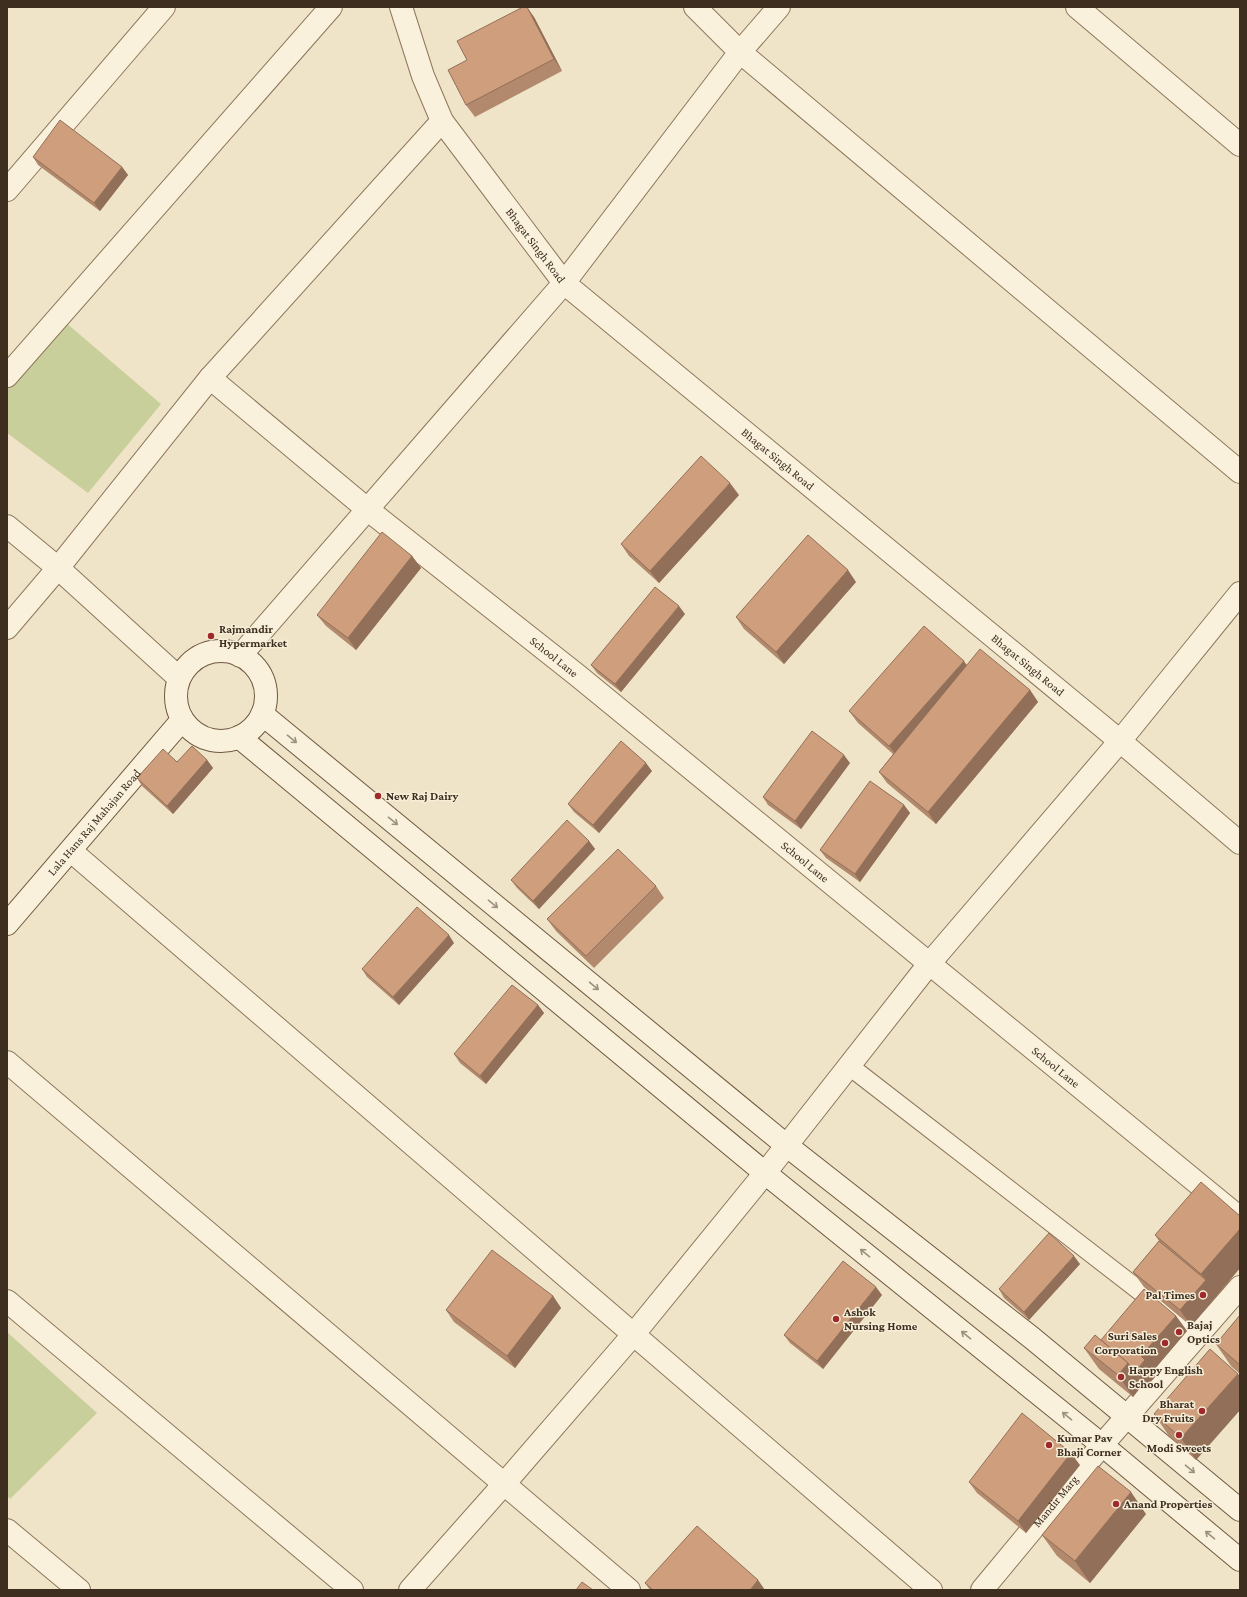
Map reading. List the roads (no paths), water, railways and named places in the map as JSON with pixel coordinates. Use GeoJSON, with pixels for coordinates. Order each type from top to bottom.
{"type":"FeatureCollection","features":[{"type":"Feature","properties":{"kind":"street"},"geometry":{"type":"LineString","coordinates":[[7,376],[331,7]]}},
{"type":"Feature","properties":{"kind":"street","name":"Bhagat Singh Road"},"geometry":{"type":"LineString","coordinates":[[401,7],[423,76],[442,121],[564,283],[1120,741],[1240,843]]}},
{"type":"Feature","properties":{"kind":"street"},"geometry":{"type":"LineString","coordinates":[[695,7],[740,52],[1240,472]]}},
{"type":"Feature","properties":{"kind":"street"},"geometry":{"type":"LineString","coordinates":[[240,656],[564,283],[740,52],[779,7]]}},
{"type":"Feature","properties":{"kind":"street"},"geometry":{"type":"LineString","coordinates":[[1077,7],[1240,145]]}},
{"type":"Feature","properties":{"kind":"street"},"geometry":{"type":"LineString","coordinates":[[7,190],[157,10]]}},
{"type":"Feature","properties":{"kind":"street"},"geometry":{"type":"LineString","coordinates":[[7,628],[58,568],[210,378],[442,121]]}},
{"type":"Feature","properties":{"kind":"street","name":"School Lane"},"geometry":{"type":"LineString","coordinates":[[210,378],[367,509],[577,675],[1240,1218]]}},
{"type":"Feature","properties":{"kind":"street"},"geometry":{"type":"LineString","coordinates":[[7,526],[58,568],[179,678]]}},
{"type":"Feature","properties":{"kind":"street"},"geometry":{"type":"LineString","coordinates":[[410,1590],[633,1335],[765,1173],[848,1065],[930,964],[1120,741],[1240,593]]}},
{"type":"Feature","properties":{"kind":"street"},"geometry":{"type":"LineString","coordinates":[[212,652],[227,652],[240,656],[252,663],[260,674],[265,687],[266,701],[262,714],[256,724],[248,732],[235,739],[220,742],[205,739],[192,731],[182,720],[176,706],[175,692],[179,678],[188,666],[198,657],[212,652]]}},
{"type":"Feature","properties":{"kind":"street"},"geometry":{"type":"LineString","coordinates":[[262,714],[786,1145],[1032,1338],[1240,1510]]}},
{"type":"Feature","properties":{"kind":"street","name":"Lala Hans Raj Mahajan Road"},"geometry":{"type":"LineString","coordinates":[[7,924],[182,720]]}},
{"type":"Feature","properties":{"kind":"street"},"geometry":{"type":"LineString","coordinates":[[239,737],[765,1173],[1102,1445],[1240,1560]]}},
{"type":"Feature","properties":{"kind":"street"},"geometry":{"type":"LineString","coordinates":[[71,851],[931,1590]]}},
{"type":"Feature","properties":{"kind":"street"},"geometry":{"type":"LineString","coordinates":[[7,1062],[629,1590]]}},
{"type":"Feature","properties":{"kind":"street","name":"Mandir Marg"},"geometry":{"type":"LineString","coordinates":[[982,1590],[1102,1445],[1240,1287]]}},
{"type":"Feature","properties":{"kind":"street"},"geometry":{"type":"LineString","coordinates":[[7,1301],[352,1590]]}},
{"type":"Feature","properties":{"kind":"street"},"geometry":{"type":"LineString","coordinates":[[7,1530],[79,1590]]}},
{"type":"Feature","properties":{"kind":"lane"},"geometry":{"type":"LineString","coordinates":[[848,1065],[1198,1336]]}},
{"type":"Feature","properties":{"kind":"place","name":"Rajmandir Hypermarket"},"geometry":{"type":"Point","coordinates":[211,636]}},
{"type":"Feature","properties":{"kind":"place","name":"New Raj Dairy"},"geometry":{"type":"Point","coordinates":[378,796]}},
{"type":"Feature","properties":{"kind":"place","name":"Pal Times"},"geometry":{"type":"Point","coordinates":[1203,1295]}},
{"type":"Feature","properties":{"kind":"place","name":"Ashok Nursing Home"},"geometry":{"type":"Point","coordinates":[836,1319]}},
{"type":"Feature","properties":{"kind":"place","name":"Bajaj Optics"},"geometry":{"type":"Point","coordinates":[1179,1332]}},
{"type":"Feature","properties":{"kind":"place","name":"Suri Sales Corporation"},"geometry":{"type":"Point","coordinates":[1165,1343]}},
{"type":"Feature","properties":{"kind":"place","name":"Happy English School"},"geometry":{"type":"Point","coordinates":[1121,1377]}},
{"type":"Feature","properties":{"kind":"place","name":"Bharat Dry Fruits"},"geometry":{"type":"Point","coordinates":[1202,1411]}},
{"type":"Feature","properties":{"kind":"place","name":"Modi Sweets"},"geometry":{"type":"Point","coordinates":[1179,1435]}},
{"type":"Feature","properties":{"kind":"place","name":"Kumar Pav Bhaji Corner"},"geometry":{"type":"Point","coordinates":[1049,1445]}},
{"type":"Feature","properties":{"kind":"place","name":"Anand Properties"},"geometry":{"type":"Point","coordinates":[1116,1504]}}]}
